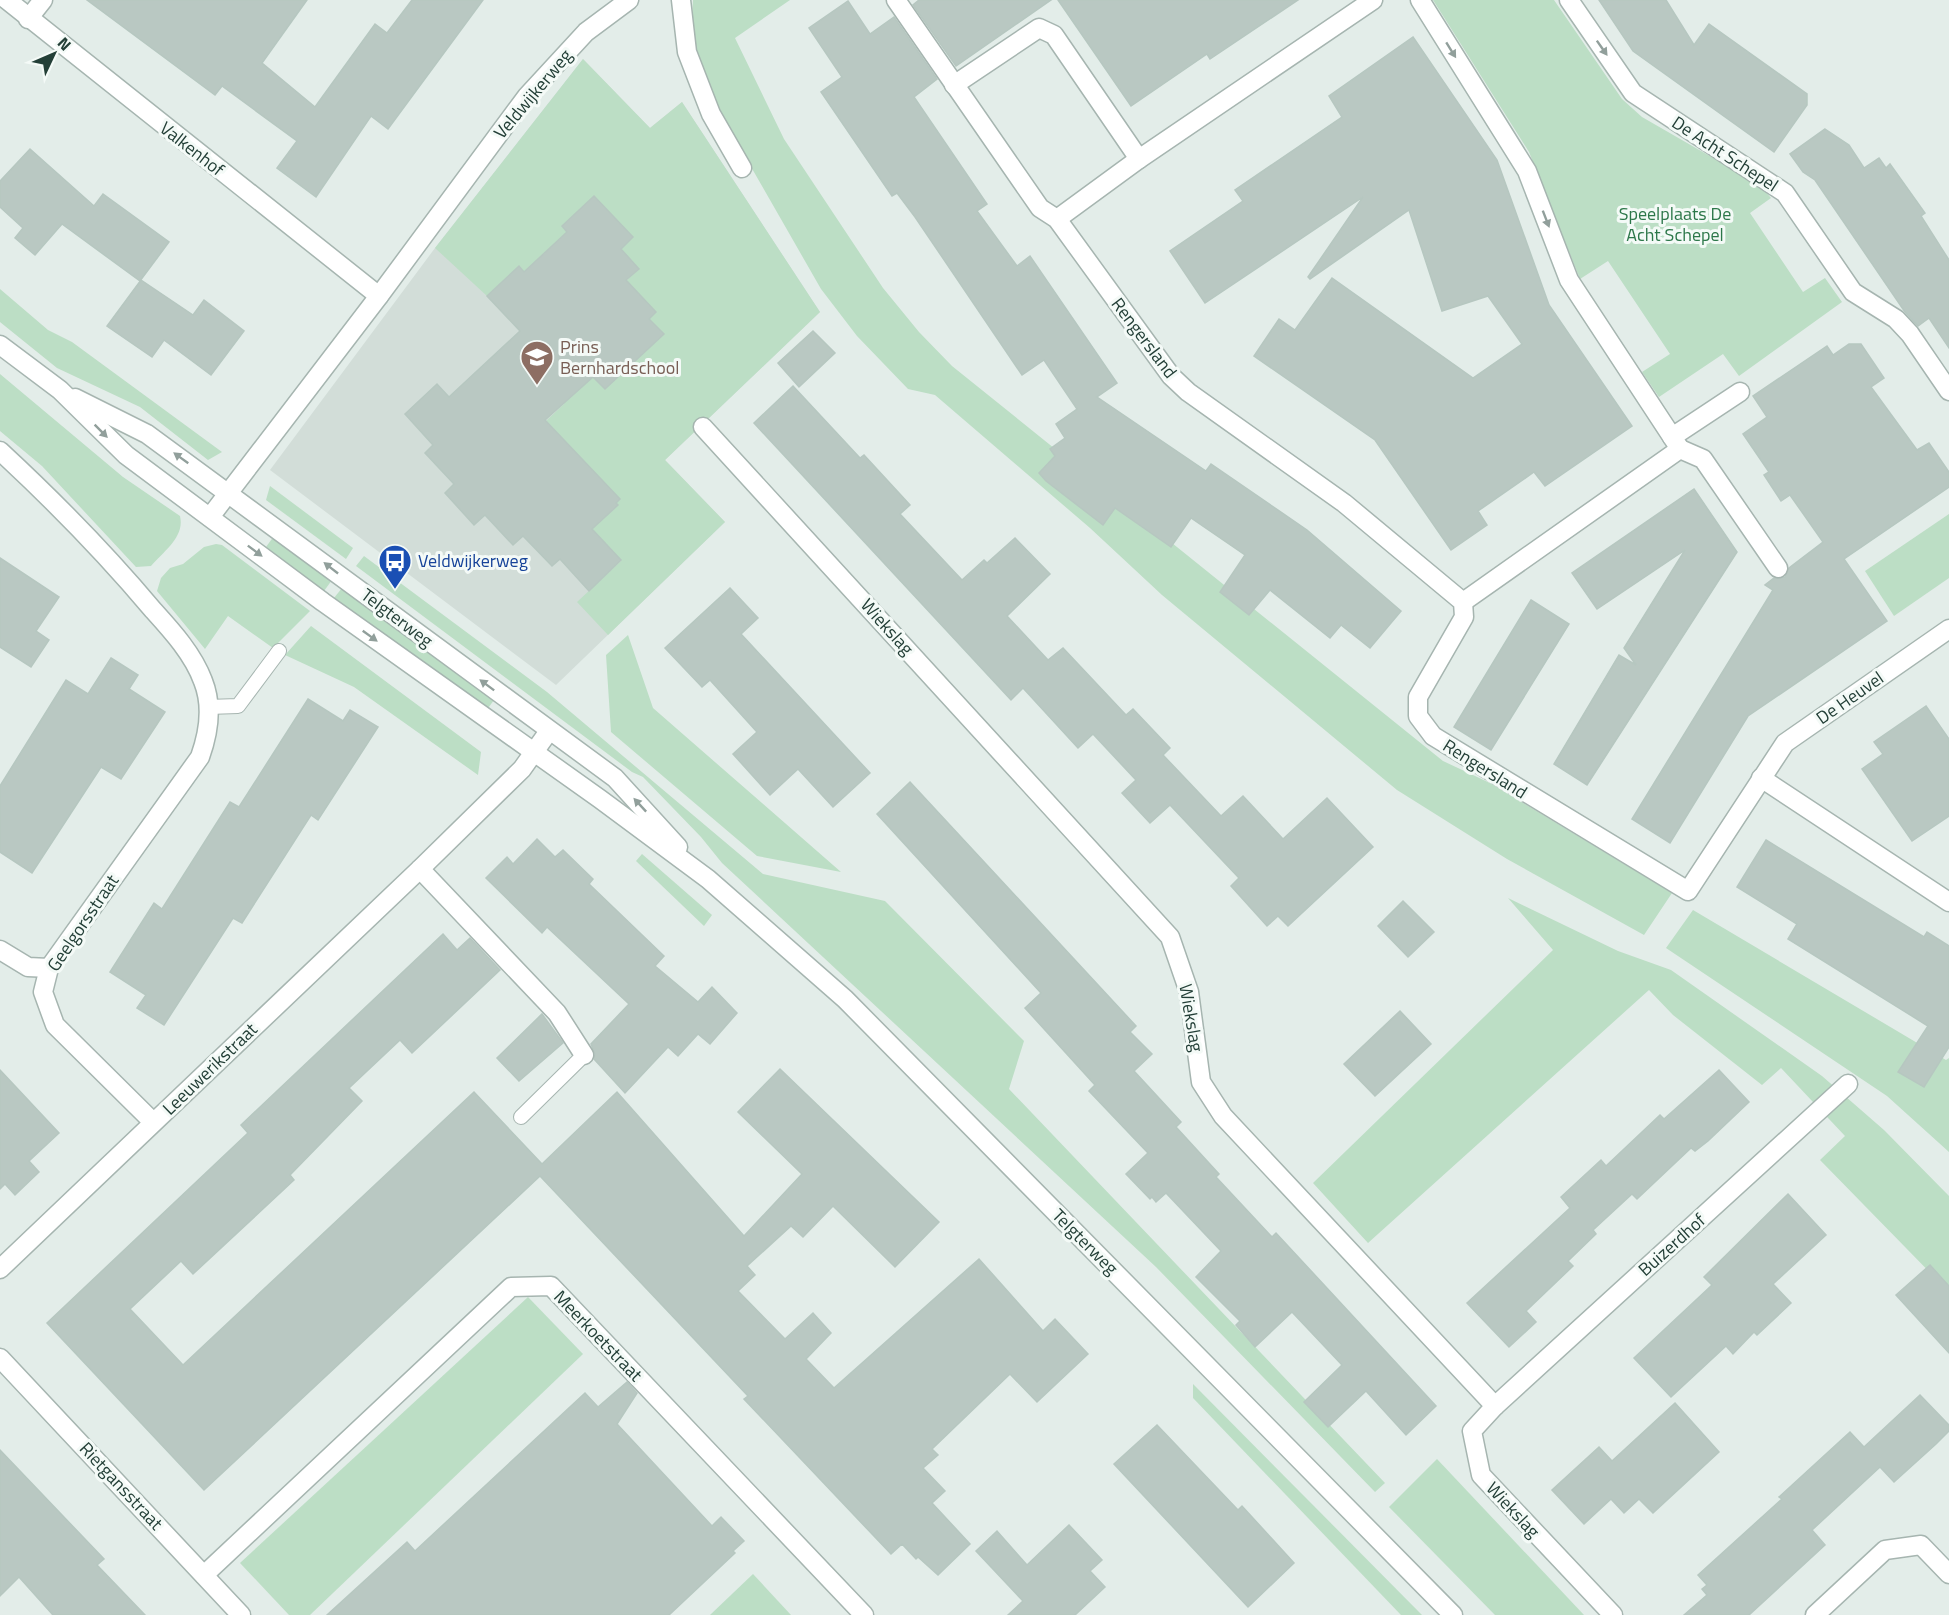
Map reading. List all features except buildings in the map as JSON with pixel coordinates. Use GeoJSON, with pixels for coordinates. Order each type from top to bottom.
{"type":"FeatureCollection","features":[{"type":"Feature","properties":{"kind":"street","name":"Valkenhof"},"geometry":{"type":"LineString","coordinates":[[7,0],[28,20],[379,296]]}},
{"type":"Feature","properties":{"kind":"street"},"geometry":{"type":"LineString","coordinates":[[28,20],[43,0]]}},
{"type":"Feature","properties":{"kind":"street","name":"Veldwijkerweg"},"geometry":{"type":"LineString","coordinates":[[210,517],[379,296],[527,96],[586,32],[629,0]]}},
{"type":"Feature","properties":{"kind":"street"},"geometry":{"type":"LineString","coordinates":[[681,0],[687,52],[711,114],[742,168]]}},
{"type":"Feature","properties":{"kind":"street","name":"Rengersland"},"geometry":{"type":"LineString","coordinates":[[896,0],[1040,208],[1057,219],[1171,376],[1188,392],[1344,503],[1463,602],[1464,617],[1418,697],[1418,717],[1433,736],[1688,891],[1761,778]]}},
{"type":"Feature","properties":{"kind":"street"},"geometry":{"type":"LineString","coordinates":[[1057,219],[1139,159],[1373,0]]}},
{"type":"Feature","properties":{"kind":"street"},"geometry":{"type":"LineString","coordinates":[[1420,0],[1527,171],[1569,280],[1676,443],[1703,459],[1778,568]]}},
{"type":"Feature","properties":{"kind":"street","name":"De Acht Schepel"},"geometry":{"type":"LineString","coordinates":[[1569,0],[1633,93],[1785,193],[1853,292],[1896,319],[1910,334],[1949,391]]}},
{"type":"Feature","properties":{"kind":"street"},"geometry":{"type":"LineString","coordinates":[[954,85],[1039,28],[1053,35],[1139,159]]}},
{"type":"Feature","properties":{"kind":"street","name":"Telgterweg"},"geometry":{"type":"LineString","coordinates":[[0,345],[60,390],[126,455],[323,602],[708,879],[844,999],[1453,1615]]}},
{"type":"Feature","properties":{"kind":"street","name":"Telgterweg"},"geometry":{"type":"LineString","coordinates":[[60,390],[147,434],[229,492],[615,778],[708,879]]}},
{"type":"Feature","properties":{"kind":"street"},"geometry":{"type":"LineString","coordinates":[[1463,602],[1676,443],[1740,392]]}},
{"type":"Feature","properties":{"kind":"street","name":"Wiekslag"},"geometry":{"type":"LineString","coordinates":[[703,427],[1170,937],[1189,992],[1201,1082],[1223,1116],[1495,1406],[1472,1431],[1480,1475],[1613,1615]]}},
{"type":"Feature","properties":{"kind":"street","name":"Geelgorsstraat"},"geometry":{"type":"LineString","coordinates":[[0,451],[90,540],[182,643],[203,681],[208,707],[209,733],[200,757],[49,968],[43,992],[55,1025],[153,1122]]}},
{"type":"Feature","properties":{"kind":"street","name":"De Heuvel"},"geometry":{"type":"LineString","coordinates":[[1761,778],[1785,743],[1949,629]]}},
{"type":"Feature","properties":{"kind":"street","name":"Leeuwerikstraat"},"geometry":{"type":"LineString","coordinates":[[0,1269],[420,869],[522,769],[549,731]]}},
{"type":"Feature","properties":{"kind":"street"},"geometry":{"type":"LineString","coordinates":[[1761,778],[1949,902]]}},
{"type":"Feature","properties":{"kind":"street"},"geometry":{"type":"LineString","coordinates":[[420,869],[557,1013],[584,1055]]}},
{"type":"Feature","properties":{"kind":"street"},"geometry":{"type":"LineString","coordinates":[[0,950],[28,967],[49,968]]}},
{"type":"Feature","properties":{"kind":"street","name":"Buizerdhof"},"geometry":{"type":"LineString","coordinates":[[1495,1406],[1848,1084]]}},
{"type":"Feature","properties":{"kind":"street","name":"Meerkoetstraat"},"geometry":{"type":"LineString","coordinates":[[204,1575],[511,1287],[551,1286],[864,1615]]}},
{"type":"Feature","properties":{"kind":"street","name":"Rietgansstraat"},"geometry":{"type":"LineString","coordinates":[[0,1358],[241,1615]]}},
{"type":"Feature","properties":{"kind":"street"},"geometry":{"type":"LineString","coordinates":[[1815,1615],[1885,1550],[1921,1545],[1949,1574]]}},
{"type":"Feature","properties":{"kind":"lane"},"geometry":{"type":"LineString","coordinates":[[208,707],[238,706],[279,651]]}},
{"type":"Feature","properties":{"kind":"lane"},"geometry":{"type":"LineString","coordinates":[[521,1117],[584,1055]]}},
{"type":"Feature","properties":{"kind":"shaded area","name":"Prins Bernhardschool"},"geometry":{"type":"Polygon","coordinates":[[[583,59],[650,128],[682,102],[820,312],[665,460],[725,522],[556,685],[270,470],[435,248],[583,59]]]}},
{"type":"Feature","properties":{"kind":"green space"},"geometry":{"type":"Polygon","coordinates":[[[693,0],[790,0],[735,38],[784,139],[883,288],[919,332],[952,366],[1443,761],[1490,783],[1672,893],[1644,935],[1507,859],[1397,790],[1162,595],[1090,528],[935,395],[908,389],[857,336],[821,289],[707,90],[691,38],[693,0]]]}},
{"type":"Feature","properties":{"kind":"green space","name":"Speelplaats De Acht Schepel"},"geometry":{"type":"Polygon","coordinates":[[[1433,0],[1554,0],[1622,99],[1642,117],[1760,185],[1771,198],[1750,213],[1803,292],[1825,278],[1842,302],[1739,376],[1723,354],[1659,397],[1642,372],[1670,354],[1608,261],[1580,279],[1529,152],[1433,0]]]}},
{"type":"Feature","properties":{"kind":"green space"},"geometry":{"type":"Polygon","coordinates":[[[583,59],[650,128],[682,102],[820,312],[665,460],[725,522],[608,635],[577,602],[621,561],[592,529],[618,505],[603,490],[606,485],[546,421],[564,404],[557,397],[586,370],[605,389],[649,319],[626,281],[639,269],[621,249],[632,237],[567,232],[524,272],[519,267],[487,296],[435,248],[583,59]]]}},
{"type":"Feature","properties":{"kind":"green space"},"geometry":{"type":"Polygon","coordinates":[[[0,289],[48,330],[72,342],[222,452],[208,460],[140,407],[57,368],[0,322],[0,289]]]}},
{"type":"Feature","properties":{"kind":"green space"},"geometry":{"type":"Polygon","coordinates":[[[0,374],[123,477],[180,516],[181,524],[176,537],[151,566],[136,567],[42,466],[0,431],[0,374]]]}},
{"type":"Feature","properties":{"kind":"green space"},"geometry":{"type":"Polygon","coordinates":[[[270,486],[353,548],[346,559],[266,500],[270,486]]]}},
{"type":"Feature","properties":{"kind":"green space"},"geometry":{"type":"Polygon","coordinates":[[[1949,514],[1949,578],[1894,616],[1865,571],[1949,514]]]}},
{"type":"Feature","properties":{"kind":"green space"},"geometry":{"type":"Polygon","coordinates":[[[274,536],[332,580],[324,591],[266,547],[274,536]]]}},
{"type":"Feature","properties":{"kind":"green space"},"geometry":{"type":"Polygon","coordinates":[[[222,545],[310,611],[273,648],[228,616],[205,649],[157,591],[161,578],[170,568],[183,564],[204,547],[222,545]]]}},
{"type":"Feature","properties":{"kind":"green space"},"geometry":{"type":"Polygon","coordinates":[[[364,556],[547,692],[763,874],[885,901],[1024,1041],[1009,1089],[1385,1483],[1375,1492],[1156,1267],[722,863],[701,837],[643,777],[632,772],[356,566],[364,556]]]}},
{"type":"Feature","properties":{"kind":"green space"},"geometry":{"type":"Polygon","coordinates":[[[342,588],[494,700],[486,711],[334,598],[342,588]]]}},
{"type":"Feature","properties":{"kind":"green space"},"geometry":{"type":"Polygon","coordinates":[[[311,626],[481,752],[478,775],[354,687],[285,655],[311,626]]]}},
{"type":"Feature","properties":{"kind":"green space"},"geometry":{"type":"Polygon","coordinates":[[[628,635],[653,708],[841,872],[757,856],[611,732],[606,655],[628,635]]]}},
{"type":"Feature","properties":{"kind":"green space"},"geometry":{"type":"Polygon","coordinates":[[[642,854],[712,915],[704,926],[636,861],[642,854]]]}},
{"type":"Feature","properties":{"kind":"green space"},"geometry":{"type":"Polygon","coordinates":[[[1508,898],[1618,951],[1671,970],[1822,1076],[1884,1130],[1949,1196],[1949,1292],[1820,1160],[1845,1136],[1781,1068],[1762,1085],[1673,1015],[1649,990],[1368,1243],[1313,1183],[1553,950],[1508,898]]]}},
{"type":"Feature","properties":{"kind":"green space"},"geometry":{"type":"Polygon","coordinates":[[[1693,910],[1946,1060],[1949,1058],[1949,1152],[1887,1096],[1666,948],[1693,910]]]}},
{"type":"Feature","properties":{"kind":"green space"},"geometry":{"type":"Polygon","coordinates":[[[528,1297],[583,1354],[310,1615],[289,1615],[240,1563],[528,1297]]]}},
{"type":"Feature","properties":{"kind":"green space"},"geometry":{"type":"Polygon","coordinates":[[[1193,1384],[1422,1615],[1401,1615],[1193,1398],[1193,1384]]]}},
{"type":"Feature","properties":{"kind":"green space"},"geometry":{"type":"Polygon","coordinates":[[[1437,1459],[1584,1615],[1495,1615],[1389,1507],[1437,1459]]]}},
{"type":"Feature","properties":{"kind":"green space"},"geometry":{"type":"Polygon","coordinates":[[[753,1574],[791,1615],[710,1615],[753,1574]]]}},
{"type":"Feature","properties":{"kind":"place","name":"Prins Bernhardschool"},"geometry":{"type":"Point","coordinates":[537,386]}},
{"type":"Feature","properties":{"kind":"place","name":"Veldwijkerweg"},"geometry":{"type":"Point","coordinates":[395,590]}}]}
